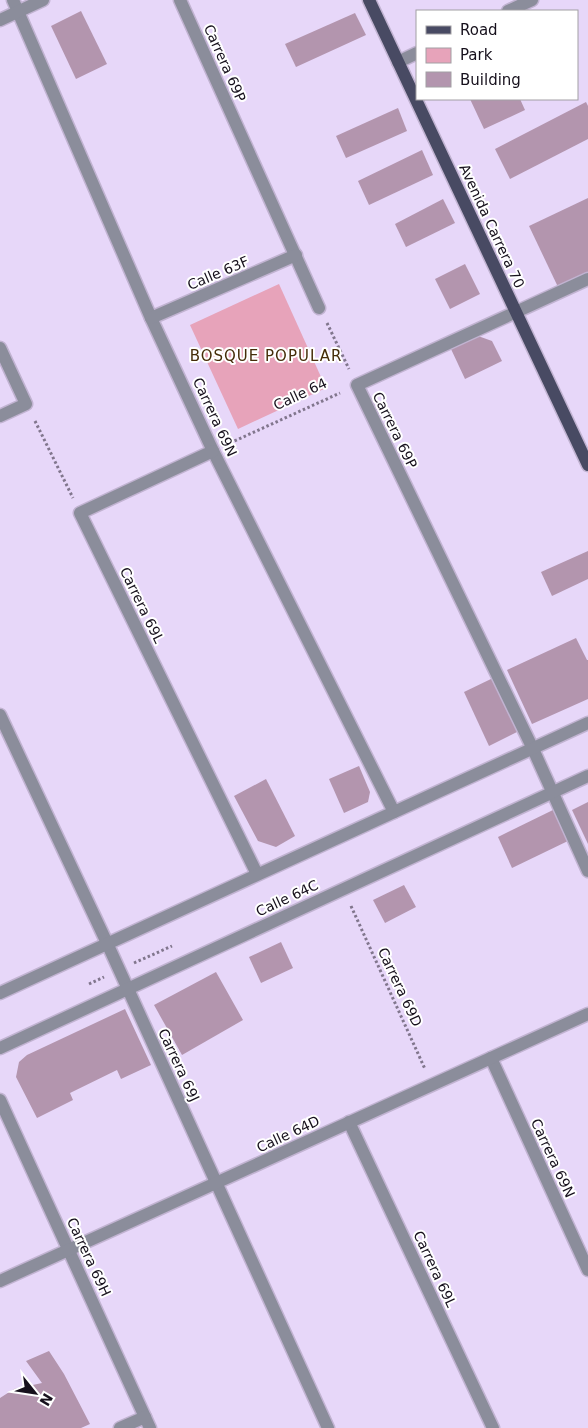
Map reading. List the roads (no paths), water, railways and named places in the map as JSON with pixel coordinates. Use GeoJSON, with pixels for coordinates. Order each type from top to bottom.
{"type":"FeatureCollection","features":[{"type":"Feature","properties":{"kind":"main road","name":"Avenida Carrera 70"},"geometry":{"type":"LineString","coordinates":[[369,0],[588,465]]}},
{"type":"Feature","properties":{"kind":"street"},"geometry":{"type":"LineString","coordinates":[[0,20],[16,6],[43,0]]}},
{"type":"Feature","properties":{"kind":"street","name":"Carrera 69P"},"geometry":{"type":"LineString","coordinates":[[180,0],[319,308]]}},
{"type":"Feature","properties":{"kind":"street"},"geometry":{"type":"LineString","coordinates":[[510,10],[532,0]]}},
{"type":"Feature","properties":{"kind":"street","name":"Carrera 69N"},"geometry":{"type":"LineString","coordinates":[[16,6],[151,318],[213,450],[394,812]]}},
{"type":"Feature","properties":{"kind":"street"},"geometry":{"type":"LineString","coordinates":[[398,62],[416,53]]}},
{"type":"Feature","properties":{"kind":"street","name":"Calle 63F"},"geometry":{"type":"LineString","coordinates":[[151,318],[296,255]]}},
{"type":"Feature","properties":{"kind":"street"},"geometry":{"type":"LineString","coordinates":[[516,312],[588,279]]}},
{"type":"Feature","properties":{"kind":"street","name":"Carrera 69P"},"geometry":{"type":"LineString","coordinates":[[516,312],[357,385],[533,749],[588,870]]}},
{"type":"Feature","properties":{"kind":"street"},"geometry":{"type":"LineString","coordinates":[[0,348],[26,404],[0,416]]}},
{"type":"Feature","properties":{"kind":"street","name":"Carrera 69L"},"geometry":{"type":"LineString","coordinates":[[213,450],[80,513],[257,874]]}},
{"type":"Feature","properties":{"kind":"street","name":"Carrera 69J"},"geometry":{"type":"LineString","coordinates":[[0,715],[107,943],[328,1428]]}},
{"type":"Feature","properties":{"kind":"street"},"geometry":{"type":"LineString","coordinates":[[0,993],[588,723]]}},
{"type":"Feature","properties":{"kind":"street","name":"Calle 64C"},"geometry":{"type":"LineString","coordinates":[[0,1048],[588,776]]}},
{"type":"Feature","properties":{"kind":"street","name":"Calle 64D"},"geometry":{"type":"LineString","coordinates":[[0,1281],[588,1014]]}},
{"type":"Feature","properties":{"kind":"street","name":"Carrera 69N"},"geometry":{"type":"LineString","coordinates":[[491,1058],[588,1270]]}},
{"type":"Feature","properties":{"kind":"street","name":"Carrera 69H"},"geometry":{"type":"LineString","coordinates":[[0,1100],[147,1422]]}},
{"type":"Feature","properties":{"kind":"street","name":"Carrera 69L"},"geometry":{"type":"LineString","coordinates":[[349,1122],[493,1428]]}},
{"type":"Feature","properties":{"kind":"street"},"geometry":{"type":"LineString","coordinates":[[120,1428],[147,1422]]}},
{"type":"Feature","properties":{"kind":"district","name":"BOSQUE POPULAR"},"geometry":{"type":"Point","coordinates":[266,356]}}]}
